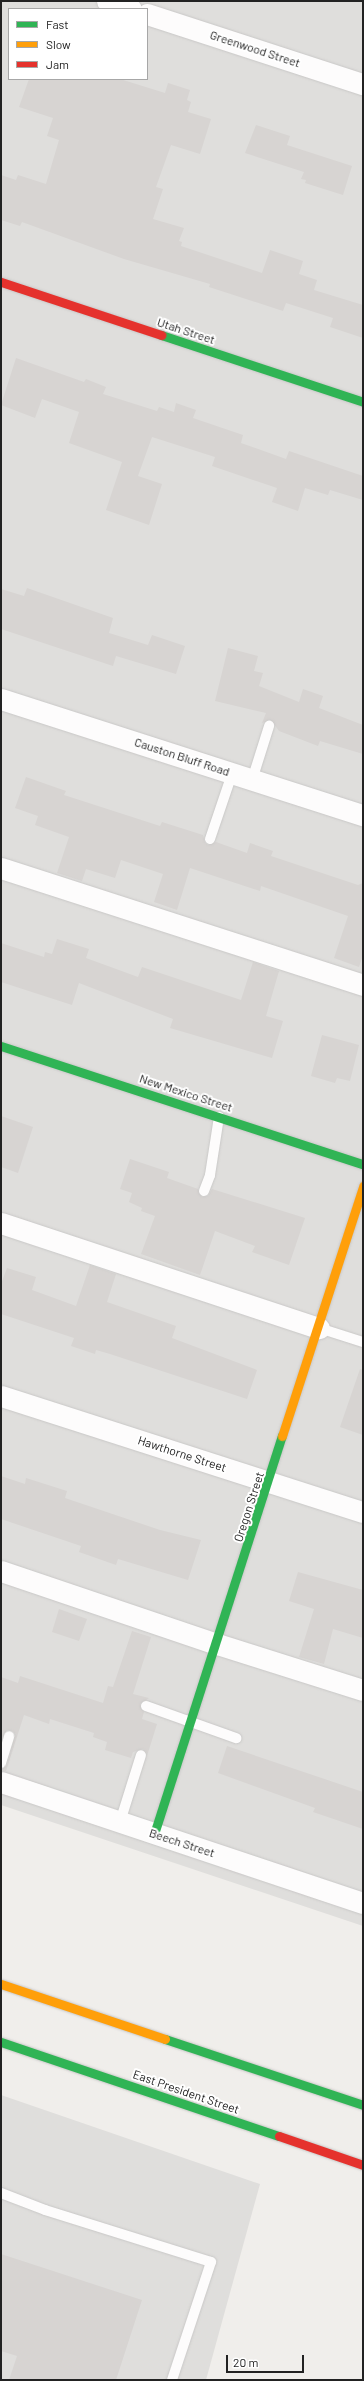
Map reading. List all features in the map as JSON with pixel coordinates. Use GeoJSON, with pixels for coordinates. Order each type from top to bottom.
{"type":"FeatureCollection","features":[{"type":"Feature","properties":{"kind":"street"},"geometry":{"type":"LineString","coordinates":[[107,1],[128,8]]}},
{"type":"Feature","properties":{"kind":"street","name":"Greenwood Street"},"geometry":{"type":"LineString","coordinates":[[148,14],[363,84]]}},
{"type":"Feature","properties":{"kind":"street","name":"Utah Street"},"geometry":{"type":"LineString","coordinates":[[1,282],[363,402]]}},
{"type":"Feature","properties":{"kind":"street","name":"Causton Bluff Road"},"geometry":{"type":"LineString","coordinates":[[1,699],[363,815]]}},
{"type":"Feature","properties":{"kind":"street"},"geometry":{"type":"LineString","coordinates":[[1,868],[363,985]]}},
{"type":"Feature","properties":{"kind":"street","name":"New Mexico Street"},"geometry":{"type":"LineString","coordinates":[[1,1046],[363,1164]]}},
{"type":"Feature","properties":{"kind":"street","name":"Oregon Street"},"geometry":{"type":"LineString","coordinates":[[154,1834],[270,1482],[363,1186]]}},
{"type":"Feature","properties":{"kind":"street"},"geometry":{"type":"LineString","coordinates":[[1,1223],[318,1328]]}},
{"type":"Feature","properties":{"kind":"street","name":"Hawthorne Street"},"geometry":{"type":"LineString","coordinates":[[1,1396],[363,1512]]}},
{"type":"Feature","properties":{"kind":"street"},"geometry":{"type":"LineString","coordinates":[[1,1571],[217,1644],[363,1690]]}},
{"type":"Feature","properties":{"kind":"street","name":"Beech Street"},"geometry":{"type":"LineString","coordinates":[[1,1782],[363,1903]]}},
{"type":"Feature","properties":{"kind":"street"},"geometry":{"type":"LineString","coordinates":[[1,1984],[363,2105]]}},
{"type":"Feature","properties":{"kind":"street","name":"East President Street"},"geometry":{"type":"LineString","coordinates":[[1,2042],[363,2165]]}},
{"type":"Feature","properties":{"kind":"lane"},"geometry":{"type":"LineString","coordinates":[[252,780],[269,726]]}},
{"type":"Feature","properties":{"kind":"lane"},"geometry":{"type":"LineString","coordinates":[[210,839],[232,774]]}},
{"type":"Feature","properties":{"kind":"lane"},"geometry":{"type":"LineString","coordinates":[[204,1192],[210,1175],[219,1117]]}},
{"type":"Feature","properties":{"kind":"lane"},"geometry":{"type":"LineString","coordinates":[[318,1328],[363,1342]]}},
{"type":"Feature","properties":{"kind":"lane"},"geometry":{"type":"LineString","coordinates":[[146,1706],[236,1738]]}},
{"type":"Feature","properties":{"kind":"lane"},"geometry":{"type":"LineString","coordinates":[[1,1763],[9,1736]]}},
{"type":"Feature","properties":{"kind":"lane"},"geometry":{"type":"LineString","coordinates":[[120,1822],[141,1754]]}},
{"type":"Feature","properties":{"kind":"lane"},"geometry":{"type":"LineString","coordinates":[[1,2193],[46,2210],[211,2262],[172,2380]]}},
{"type":"Feature","properties":{"kind":"shaded area"},"geometry":{"type":"Polygon","coordinates":[[[1,1],[363,1],[363,1926],[1,1805],[1,1]]]}},
{"type":"Feature","properties":{"kind":"shaded area"},"geometry":{"type":"Polygon","coordinates":[[[1,2095],[260,2184],[206,2380],[1,2380],[1,2095]]]}},
{"type":"Feature","properties":{"kind":"building"},"geometry":{"type":"Polygon","coordinates":[[[29,80],[123,80],[165,93],[168,83],[190,90],[187,100],[191,102],[188,112],[211,119],[200,154],[171,145],[156,187],[163,189],[153,219],[184,228],[179,241],[182,242],[181,246],[262,273],[270,250],[303,261],[299,274],[317,280],[314,290],[363,305],[363,338],[330,327],[333,318],[286,303],[283,311],[209,287],[210,284],[124,259],[22,222],[20,226],[1,220],[1,175],[16,180],[18,175],[46,184],[59,140],[47,136],[53,118],[19,107],[29,80]]]}},
{"type":"Feature","properties":{"kind":"building"},"geometry":{"type":"Polygon","coordinates":[[[256,125],[290,136],[287,145],[352,166],[343,195],[305,183],[306,180],[301,179],[304,172],[245,153],[256,125]]]}},
{"type":"Feature","properties":{"kind":"building"},"geometry":{"type":"Polygon","coordinates":[[[16,358],[84,382],[86,379],[106,387],[103,394],[157,411],[159,407],[174,412],[176,403],[196,410],[193,418],[243,435],[241,443],[286,459],[289,451],[363,476],[363,500],[330,490],[328,495],[305,488],[298,511],[272,502],[277,488],[212,466],[215,457],[152,437],[138,476],[162,484],[149,525],[106,510],[122,462],[69,443],[79,412],[42,399],[35,418],[1,405],[16,358]]]}},
{"type":"Feature","properties":{"kind":"building"},"geometry":{"type":"Polygon","coordinates":[[[27,588],[113,618],[109,633],[148,645],[152,635],[185,646],[176,674],[116,656],[113,666],[1,629],[1,589],[24,596],[27,588]]]}},
{"type":"Feature","properties":{"kind":"building"},"geometry":{"type":"Polygon","coordinates":[[[228,648],[258,656],[254,671],[263,673],[259,686],[299,702],[303,689],[323,696],[319,708],[363,725],[363,754],[320,741],[318,746],[279,731],[271,720],[262,723],[266,713],[215,701],[228,648]]]}},
{"type":"Feature","properties":{"kind":"building"},"geometry":{"type":"Polygon","coordinates":[[[26,777],[66,791],[64,795],[160,826],[162,822],[203,835],[205,843],[208,845],[216,842],[247,853],[250,843],[273,851],[271,856],[358,885],[363,883],[363,955],[359,967],[334,958],[348,916],[261,886],[260,891],[190,868],[177,910],[154,902],[163,874],[121,860],[115,878],[86,869],[82,881],[57,873],[69,837],[35,825],[38,816],[15,808],[26,777]]]}},
{"type":"Feature","properties":{"kind":"building"},"geometry":{"type":"Polygon","coordinates":[[[57,939],[89,949],[86,958],[138,977],[142,967],[241,1000],[253,962],[279,971],[266,1016],[283,1021],[272,1058],[170,1028],[173,1019],[79,983],[72,1005],[1,982],[1,943],[44,957],[45,952],[52,954],[57,939]]]}},
{"type":"Feature","properties":{"kind":"building"},"geometry":{"type":"Polygon","coordinates":[[[322,1035],[359,1045],[350,1081],[337,1078],[335,1083],[311,1076],[322,1035]]]}},
{"type":"Feature","properties":{"kind":"building"},"geometry":{"type":"Polygon","coordinates":[[[1,1116],[33,1127],[18,1173],[1,1167],[1,1116]]]}},
{"type":"Feature","properties":{"kind":"building"},"geometry":{"type":"Polygon","coordinates":[[[130,1159],[169,1172],[167,1178],[198,1189],[202,1197],[208,1196],[212,1189],[305,1218],[289,1265],[252,1252],[255,1246],[215,1231],[200,1275],[141,1254],[155,1216],[141,1211],[142,1208],[129,1202],[132,1193],[120,1189],[130,1159]]]}},
{"type":"Feature","properties":{"kind":"building"},"geometry":{"type":"Polygon","coordinates":[[[90,1265],[116,1274],[107,1302],[176,1326],[172,1338],[257,1370],[247,1399],[110,1354],[96,1350],[95,1354],[71,1346],[74,1338],[1,1314],[1,1284],[7,1268],[36,1277],[32,1290],[76,1306],[90,1265]]]}},
{"type":"Feature","properties":{"kind":"building"},"geometry":{"type":"Polygon","coordinates":[[[360,1369],[363,1370],[363,1435],[340,1427],[360,1369]]]}},
{"type":"Feature","properties":{"kind":"building"},"geometry":{"type":"Polygon","coordinates":[[[1,1476],[25,1484],[26,1478],[67,1491],[65,1498],[160,1530],[201,1540],[188,1580],[118,1559],[116,1565],[79,1552],[81,1546],[1,1519],[1,1476]]]}},
{"type":"Feature","properties":{"kind":"building"},"geometry":{"type":"Polygon","coordinates":[[[298,1572],[363,1590],[363,1638],[333,1629],[324,1664],[299,1657],[314,1609],[289,1601],[298,1572]]]}},
{"type":"Feature","properties":{"kind":"building"},"geometry":{"type":"Polygon","coordinates":[[[59,1609],[87,1619],[79,1641],[52,1632],[59,1609]]]}},
{"type":"Feature","properties":{"kind":"building"},"geometry":{"type":"Polygon","coordinates":[[[132,1631],[151,1637],[133,1694],[149,1698],[140,1704],[144,1712],[142,1719],[157,1724],[147,1756],[143,1749],[133,1752],[131,1758],[105,1750],[107,1742],[93,1737],[94,1733],[50,1719],[49,1724],[24,1715],[6,1771],[1,1770],[7,1765],[15,1735],[13,1731],[7,1730],[1,1740],[1,1677],[18,1683],[20,1676],[103,1703],[108,1686],[113,1687],[132,1631]]]}},
{"type":"Feature","properties":{"kind":"building"},"geometry":{"type":"Polygon","coordinates":[[[227,1746],[363,1792],[363,1829],[313,1812],[315,1808],[218,1773],[227,1746]]]}},
{"type":"Feature","properties":{"kind":"building"},"geometry":{"type":"Polygon","coordinates":[[[1,2254],[142,2300],[116,2380],[9,2380],[17,2356],[1,2351],[1,2254]]]}},
{"type":"Feature","properties":{"kind":"traffic: fast"},"geometry":{"type":"LineString","coordinates":[[161,335],[363,402]]}},
{"type":"Feature","properties":{"kind":"traffic: fast"},"geometry":{"type":"LineString","coordinates":[[1,1046],[363,1164]]}},
{"type":"Feature","properties":{"kind":"traffic: fast"},"geometry":{"type":"LineString","coordinates":[[154,1834],[282,1436]]}},
{"type":"Feature","properties":{"kind":"traffic: fast"},"geometry":{"type":"LineString","coordinates":[[165,2039],[363,2105]]}},
{"type":"Feature","properties":{"kind":"traffic: fast"},"geometry":{"type":"LineString","coordinates":[[1,2042],[279,2136]]}},
{"type":"Feature","properties":{"kind":"traffic: slow"},"geometry":{"type":"LineString","coordinates":[[282,1436],[363,1186]]}},
{"type":"Feature","properties":{"kind":"traffic: slow"},"geometry":{"type":"LineString","coordinates":[[1,1984],[165,2039]]}},
{"type":"Feature","properties":{"kind":"traffic: jam"},"geometry":{"type":"LineString","coordinates":[[1,282],[161,335]]}},
{"type":"Feature","properties":{"kind":"traffic: jam"},"geometry":{"type":"LineString","coordinates":[[279,2136],[363,2165]]}}]}
